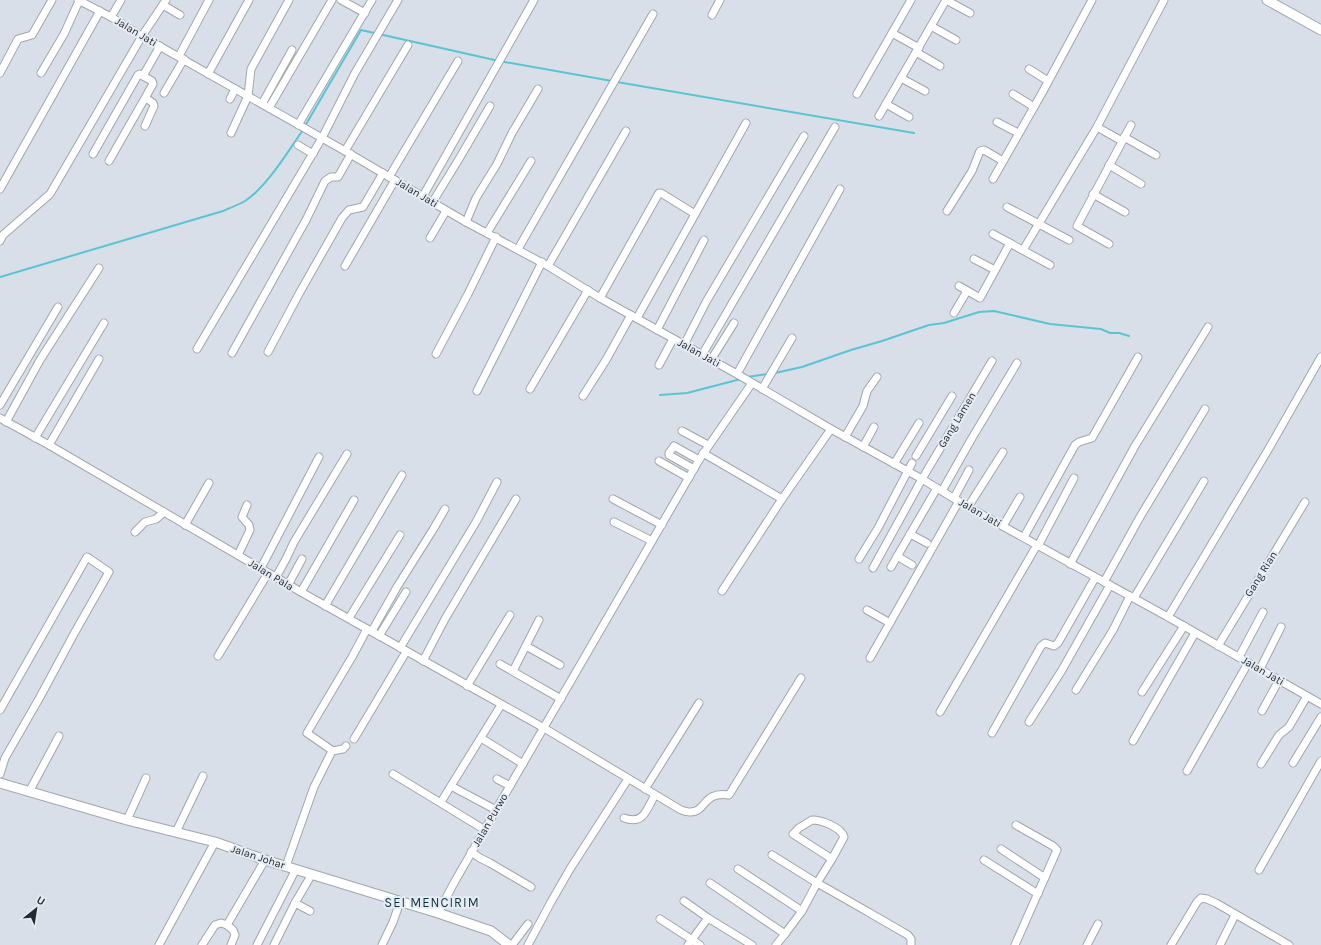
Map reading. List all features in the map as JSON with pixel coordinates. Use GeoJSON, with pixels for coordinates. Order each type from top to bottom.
{"type":"FeatureCollection","features":[{"type":"Feature","properties":{"kind":"street"},"geometry":{"type":"LineString","coordinates":[[0,73],[18,39],[32,35],[52,0]]}},
{"type":"Feature","properties":{"kind":"street"},"geometry":{"type":"LineString","coordinates":[[41,72],[64,34],[79,0]]}},
{"type":"Feature","properties":{"kind":"street","name":"Jalan Jati"},"geometry":{"type":"LineString","coordinates":[[79,0],[91,3],[100,11],[142,36],[423,196],[446,211],[545,264],[600,298],[750,381],[831,430],[908,471],[968,507],[1168,617],[1319,703]]}},
{"type":"Feature","properties":{"kind":"street"},"geometry":{"type":"LineString","coordinates":[[111,17],[121,0]]}},
{"type":"Feature","properties":{"kind":"street"},"geometry":{"type":"LineString","coordinates":[[164,93],[209,0]]}},
{"type":"Feature","properties":{"kind":"street"},"geometry":{"type":"LineString","coordinates":[[208,74],[249,0]]}},
{"type":"Feature","properties":{"kind":"street"},"geometry":{"type":"LineString","coordinates":[[230,133],[248,96],[251,70],[289,0]]}},
{"type":"Feature","properties":{"kind":"street"},"geometry":{"type":"LineString","coordinates":[[269,108],[332,0]]}},
{"type":"Feature","properties":{"kind":"street"},"geometry":{"type":"LineString","coordinates":[[341,0],[365,13]]}},
{"type":"Feature","properties":{"kind":"street"},"geometry":{"type":"LineString","coordinates":[[300,126],[372,0]]}},
{"type":"Feature","properties":{"kind":"street"},"geometry":{"type":"LineString","coordinates":[[197,349],[313,154],[355,73],[398,0]]}},
{"type":"Feature","properties":{"kind":"street"},"geometry":{"type":"LineString","coordinates":[[423,196],[534,0]]}},
{"type":"Feature","properties":{"kind":"street"},"geometry":{"type":"LineString","coordinates":[[712,15],[720,0]]}},
{"type":"Feature","properties":{"kind":"street"},"geometry":{"type":"LineString","coordinates":[[857,94],[911,0]]}},
{"type":"Feature","properties":{"kind":"street"},"geometry":{"type":"LineString","coordinates":[[879,116],[946,0],[970,13]]}},
{"type":"Feature","properties":{"kind":"street"},"geometry":{"type":"LineString","coordinates":[[993,179],[1092,0]]}},
{"type":"Feature","properties":{"kind":"street"},"geometry":{"type":"LineString","coordinates":[[1023,250],[1097,127],[1164,0]]}},
{"type":"Feature","properties":{"kind":"street"},"geometry":{"type":"LineString","coordinates":[[1267,0],[1321,30]]}},
{"type":"Feature","properties":{"kind":"street"},"geometry":{"type":"LineString","coordinates":[[0,241],[4,235],[50,194],[142,36],[164,3],[180,15]]}},
{"type":"Feature","properties":{"kind":"street"},"geometry":{"type":"LineString","coordinates":[[0,189],[100,11]]}},
{"type":"Feature","properties":{"kind":"street"},"geometry":{"type":"LineString","coordinates":[[518,249],[653,14]]}},
{"type":"Feature","properties":{"kind":"street"},"geometry":{"type":"LineString","coordinates":[[931,26],[956,40]]}},
{"type":"Feature","properties":{"kind":"street"},"geometry":{"type":"LineString","coordinates":[[892,33],[940,66]]}},
{"type":"Feature","properties":{"kind":"street"},"geometry":{"type":"LineString","coordinates":[[232,353],[306,220],[325,181],[331,177],[338,177],[364,117],[408,45]]}},
{"type":"Feature","properties":{"kind":"street"},"geometry":{"type":"LineString","coordinates":[[143,76],[160,46]]}},
{"type":"Feature","properties":{"kind":"street"},"geometry":{"type":"LineString","coordinates":[[262,104],[292,50]]}},
{"type":"Feature","properties":{"kind":"street"},"geometry":{"type":"LineString","coordinates":[[346,266],[389,177],[458,60]]}},
{"type":"Feature","properties":{"kind":"street"},"geometry":{"type":"LineString","coordinates":[[1029,70],[1048,81]]}},
{"type":"Feature","properties":{"kind":"street"},"geometry":{"type":"LineString","coordinates":[[93,154],[138,75],[140,74],[153,82],[146,98],[109,161]]}},
{"type":"Feature","properties":{"kind":"street"},"geometry":{"type":"LineString","coordinates":[[901,78],[925,91]]}},
{"type":"Feature","properties":{"kind":"street"},"geometry":{"type":"LineString","coordinates":[[230,99],[235,89]]}},
{"type":"Feature","properties":{"kind":"street"},"geometry":{"type":"LineString","coordinates":[[466,222],[476,198],[497,164],[512,133],[538,89]]}},
{"type":"Feature","properties":{"kind":"street"},"geometry":{"type":"LineString","coordinates":[[1013,94],[1034,107]]}},
{"type":"Feature","properties":{"kind":"street"},"geometry":{"type":"LineString","coordinates":[[145,126],[154,106],[153,103],[146,98]]}},
{"type":"Feature","properties":{"kind":"street"},"geometry":{"type":"LineString","coordinates":[[886,104],[909,117]]}},
{"type":"Feature","properties":{"kind":"street"},"geometry":{"type":"LineString","coordinates":[[432,203],[490,106]]}},
{"type":"Feature","properties":{"kind":"street"},"geometry":{"type":"LineString","coordinates":[[997,122],[1018,133]]}},
{"type":"Feature","properties":{"kind":"street"},"geometry":{"type":"LineString","coordinates":[[583,396],[634,317],[695,214],[746,123]]}},
{"type":"Feature","properties":{"kind":"street"},"geometry":{"type":"LineString","coordinates":[[1109,244],[1076,226],[1131,125]]}},
{"type":"Feature","properties":{"kind":"street"},"geometry":{"type":"LineString","coordinates":[[702,355],[835,127]]}},
{"type":"Feature","properties":{"kind":"street"},"geometry":{"type":"LineString","coordinates":[[1097,127],[1156,155]]}},
{"type":"Feature","properties":{"kind":"street"},"geometry":{"type":"LineString","coordinates":[[477,391],[545,264],[626,131]]}},
{"type":"Feature","properties":{"kind":"street"},"geometry":{"type":"LineString","coordinates":[[684,345],[706,302],[804,136]]}},
{"type":"Feature","properties":{"kind":"street"},"geometry":{"type":"LineString","coordinates":[[298,145],[313,154]]}},
{"type":"Feature","properties":{"kind":"street"},"geometry":{"type":"LineString","coordinates":[[947,211],[972,171],[980,151],[984,150],[1003,161]]}},
{"type":"Feature","properties":{"kind":"street"},"geometry":{"type":"LineString","coordinates":[[487,233],[531,161]]}},
{"type":"Feature","properties":{"kind":"street"},"geometry":{"type":"LineString","coordinates":[[1109,165],[1141,184]]}},
{"type":"Feature","properties":{"kind":"street"},"geometry":{"type":"LineString","coordinates":[[268,352],[342,218],[349,210],[363,207],[389,177]]}},
{"type":"Feature","properties":{"kind":"street"},"geometry":{"type":"LineString","coordinates":[[738,375],[840,189]]}},
{"type":"Feature","properties":{"kind":"street"},"geometry":{"type":"LineString","coordinates":[[600,298],[659,193],[695,214]]}},
{"type":"Feature","properties":{"kind":"street"},"geometry":{"type":"LineString","coordinates":[[1093,194],[1125,212]]}},
{"type":"Feature","properties":{"kind":"street"},"geometry":{"type":"LineString","coordinates":[[1007,207],[1069,240]]}},
{"type":"Feature","properties":{"kind":"street"},"geometry":{"type":"LineString","coordinates":[[430,238],[446,211]]}},
{"type":"Feature","properties":{"kind":"street"},"geometry":{"type":"LineString","coordinates":[[992,234],[1050,265]]}},
{"type":"Feature","properties":{"kind":"street"},"geometry":{"type":"LineString","coordinates":[[436,354],[496,237]]}},
{"type":"Feature","properties":{"kind":"street"},"geometry":{"type":"LineString","coordinates":[[657,330],[704,240]]}},
{"type":"Feature","properties":{"kind":"street"},"geometry":{"type":"LineString","coordinates":[[959,286],[980,298],[1010,243]]}},
{"type":"Feature","properties":{"kind":"street"},"geometry":{"type":"LineString","coordinates":[[974,259],[995,270]]}},
{"type":"Feature","properties":{"kind":"street"},"geometry":{"type":"LineString","coordinates":[[3,420],[99,268]]}},
{"type":"Feature","properties":{"kind":"street"},"geometry":{"type":"LineString","coordinates":[[530,389],[588,290]]}},
{"type":"Feature","properties":{"kind":"street"},"geometry":{"type":"LineString","coordinates":[[954,313],[967,291]]}},
{"type":"Feature","properties":{"kind":"street"},"geometry":{"type":"LineString","coordinates":[[0,405],[58,307]]}},
{"type":"Feature","properties":{"kind":"street"},"geometry":{"type":"LineString","coordinates":[[35,438],[104,323]]}},
{"type":"Feature","properties":{"kind":"street"},"geometry":{"type":"LineString","coordinates":[[711,360],[734,323]]}},
{"type":"Feature","properties":{"kind":"street"},"geometry":{"type":"LineString","coordinates":[[1070,564],[1136,446],[1208,327]]}},
{"type":"Feature","properties":{"kind":"street"},"geometry":{"type":"LineString","coordinates":[[762,389],[792,338]]}},
{"type":"Feature","properties":{"kind":"street"},"geometry":{"type":"LineString","coordinates":[[659,365],[673,339]]}},
{"type":"Feature","properties":{"kind":"street"},"geometry":{"type":"LineString","coordinates":[[1024,537],[1075,445],[1079,442],[1092,438],[1138,357]]}},
{"type":"Feature","properties":{"kind":"street"},"geometry":{"type":"LineString","coordinates":[[1168,617],[1268,450],[1321,357]]}},
{"type":"Feature","properties":{"kind":"street"},"geometry":{"type":"LineString","coordinates":[[48,445],[98,359]]}},
{"type":"Feature","properties":{"kind":"street","name":"Gang Lamen"},"geometry":{"type":"LineString","coordinates":[[873,568],[922,479],[992,361]]}},
{"type":"Feature","properties":{"kind":"street"},"geometry":{"type":"LineString","coordinates":[[891,567],[1017,363]]}},
{"type":"Feature","properties":{"kind":"street"},"geometry":{"type":"LineString","coordinates":[[845,437],[863,406],[867,391],[877,377]]}},
{"type":"Feature","properties":{"kind":"street","name":"Jalan Purwo"},"geometry":{"type":"LineString","coordinates":[[438,913],[471,852],[703,453],[750,381]]}},
{"type":"Feature","properties":{"kind":"street"},"geometry":{"type":"LineString","coordinates":[[916,456],[952,396]]}},
{"type":"Feature","properties":{"kind":"street"},"geometry":{"type":"LineString","coordinates":[[1029,722],[1064,665],[1107,584],[1140,517],[1205,409]]}},
{"type":"Feature","properties":{"kind":"street","name":"Jalan Pala"},"geometry":{"type":"LineString","coordinates":[[3,420],[288,585],[544,728],[681,810],[690,812],[699,809],[712,796],[720,793],[729,795],[801,678]]}},
{"type":"Feature","properties":{"kind":"street"},"geometry":{"type":"LineString","coordinates":[[894,464],[919,423]]}},
{"type":"Feature","properties":{"kind":"street"},"geometry":{"type":"LineString","coordinates":[[863,447],[874,428]]}},
{"type":"Feature","properties":{"kind":"street"},"geometry":{"type":"LineString","coordinates":[[722,591],[782,499],[831,430]]}},
{"type":"Feature","properties":{"kind":"street"},"geometry":{"type":"LineString","coordinates":[[682,431],[708,445]]}},
{"type":"Feature","properties":{"kind":"street"},"geometry":{"type":"LineString","coordinates":[[694,469],[669,455],[669,453],[674,446],[699,460]]}},
{"type":"Feature","properties":{"kind":"street"},"geometry":{"type":"LineString","coordinates":[[968,507],[1003,452]]}},
{"type":"Feature","properties":{"kind":"street"},"geometry":{"type":"LineString","coordinates":[[703,453],[782,499]]}},
{"type":"Feature","properties":{"kind":"street"},"geometry":{"type":"LineString","coordinates":[[276,578],[294,542],[347,454]]}},
{"type":"Feature","properties":{"kind":"street"},"geometry":{"type":"LineString","coordinates":[[261,568],[319,457]]}},
{"type":"Feature","properties":{"kind":"street"},"geometry":{"type":"LineString","coordinates":[[659,461],[689,478]]}},
{"type":"Feature","properties":{"kind":"street"},"geometry":{"type":"LineString","coordinates":[[859,560],[912,463]]}},
{"type":"Feature","properties":{"kind":"street"},"geometry":{"type":"LineString","coordinates":[[870,658],[957,500],[969,470]]}},
{"type":"Feature","properties":{"kind":"street"},"geometry":{"type":"LineString","coordinates":[[325,606],[402,475]]}},
{"type":"Feature","properties":{"kind":"street"},"geometry":{"type":"LineString","coordinates":[[940,712],[1038,546],[1074,478]]}},
{"type":"Feature","properties":{"kind":"street"},"geometry":{"type":"LineString","coordinates":[[1076,690],[1204,481]]}},
{"type":"Feature","properties":{"kind":"street"},"geometry":{"type":"LineString","coordinates":[[354,739],[497,482]]}},
{"type":"Feature","properties":{"kind":"street"},"geometry":{"type":"LineString","coordinates":[[185,525],[209,483]]}},
{"type":"Feature","properties":{"kind":"street"},"geometry":{"type":"LineString","coordinates":[[1003,526],[1020,497]]}},
{"type":"Feature","properties":{"kind":"street"},"geometry":{"type":"LineString","coordinates":[[423,661],[445,619],[516,499]]}},
{"type":"Feature","properties":{"kind":"street"},"geometry":{"type":"LineString","coordinates":[[613,499],[662,525]]}},
{"type":"Feature","properties":{"kind":"street"},"geometry":{"type":"LineString","coordinates":[[301,592],[354,500]]}},
{"type":"Feature","properties":{"kind":"street","name":"Gang Rian"},"geometry":{"type":"LineString","coordinates":[[1218,646],[1305,502]]}},
{"type":"Feature","properties":{"kind":"street"},"geometry":{"type":"LineString","coordinates":[[238,555],[250,530],[249,526],[242,517],[247,505]]}},
{"type":"Feature","properties":{"kind":"street"},"geometry":{"type":"LineString","coordinates":[[346,746],[343,749],[332,751],[307,733],[352,657],[434,528],[445,508]]}},
{"type":"Feature","properties":{"kind":"street"},"geometry":{"type":"LineString","coordinates":[[135,532],[145,522],[156,519],[164,512]]}},
{"type":"Feature","properties":{"kind":"street"},"geometry":{"type":"LineString","coordinates":[[614,522],[652,540]]}},
{"type":"Feature","properties":{"kind":"street"},"geometry":{"type":"LineString","coordinates":[[910,534],[926,543]]}},
{"type":"Feature","properties":{"kind":"street"},"geometry":{"type":"LineString","coordinates":[[349,618],[400,535]]}},
{"type":"Feature","properties":{"kind":"street"},"geometry":{"type":"LineString","coordinates":[[897,556],[912,565]]}},
{"type":"Feature","properties":{"kind":"street"},"geometry":{"type":"LineString","coordinates":[[0,710],[87,557],[109,572],[77,633],[3,757],[0,774]]}},
{"type":"Feature","properties":{"kind":"street"},"geometry":{"type":"LineString","coordinates":[[288,585],[302,559]]}},
{"type":"Feature","properties":{"kind":"street"},"geometry":{"type":"LineString","coordinates":[[218,656],[268,573]]}},
{"type":"Feature","properties":{"kind":"street"},"geometry":{"type":"LineString","coordinates":[[992,733],[1041,646],[1045,643],[1054,646],[1058,643],[1095,578]]}},
{"type":"Feature","properties":{"kind":"street"},"geometry":{"type":"LineString","coordinates":[[380,636],[406,592]]}},
{"type":"Feature","properties":{"kind":"street"},"geometry":{"type":"LineString","coordinates":[[867,610],[890,623]]}},
{"type":"Feature","properties":{"kind":"street"},"geometry":{"type":"LineString","coordinates":[[1238,657],[1263,612]]}},
{"type":"Feature","properties":{"kind":"street"},"geometry":{"type":"LineString","coordinates":[[467,686],[510,615]]}},
{"type":"Feature","properties":{"kind":"street"},"geometry":{"type":"LineString","coordinates":[[512,671],[539,620]]}},
{"type":"Feature","properties":{"kind":"street"},"geometry":{"type":"LineString","coordinates":[[1142,692],[1184,626]]}},
{"type":"Feature","properties":{"kind":"street"},"geometry":{"type":"LineString","coordinates":[[1260,669],[1282,627]]}},
{"type":"Feature","properties":{"kind":"street"},"geometry":{"type":"LineString","coordinates":[[1133,741],[1195,633]]}},
{"type":"Feature","properties":{"kind":"street"},"geometry":{"type":"LineString","coordinates":[[526,646],[560,665]]}},
{"type":"Feature","properties":{"kind":"street"},"geometry":{"type":"LineString","coordinates":[[1187,771],[1248,662]]}},
{"type":"Feature","properties":{"kind":"street"},"geometry":{"type":"LineString","coordinates":[[500,664],[561,699]]}},
{"type":"Feature","properties":{"kind":"street"},"geometry":{"type":"LineString","coordinates":[[1262,711],[1279,680]]}},
{"type":"Feature","properties":{"kind":"street"},"geometry":{"type":"LineString","coordinates":[[1319,703],[1321,695]]}},
{"type":"Feature","properties":{"kind":"street"},"geometry":{"type":"LineString","coordinates":[[1261,764],[1279,735],[1289,727],[1307,696]]}},
{"type":"Feature","properties":{"kind":"street"},"geometry":{"type":"LineString","coordinates":[[645,789],[698,703]]}},
{"type":"Feature","properties":{"kind":"street"},"geometry":{"type":"LineString","coordinates":[[441,802],[501,705]]}},
{"type":"Feature","properties":{"kind":"street"},"geometry":{"type":"LineString","coordinates":[[1293,763],[1321,717]]}},
{"type":"Feature","properties":{"kind":"street"},"geometry":{"type":"LineString","coordinates":[[29,792],[59,736]]}},
{"type":"Feature","properties":{"kind":"street"},"geometry":{"type":"LineString","coordinates":[[481,738],[523,764]]}},
{"type":"Feature","properties":{"kind":"street"},"geometry":{"type":"LineString","coordinates":[[286,866],[314,787],[332,751]]}},
{"type":"Feature","properties":{"kind":"street"},"geometry":{"type":"LineString","coordinates":[[1259,870],[1321,761]]}},
{"type":"Feature","properties":{"kind":"street"},"geometry":{"type":"LineString","coordinates":[[393,774],[485,830]]}},
{"type":"Feature","properties":{"kind":"street"},"geometry":{"type":"LineString","coordinates":[[176,832],[204,776]]}},
{"type":"Feature","properties":{"kind":"street"},"geometry":{"type":"LineString","coordinates":[[127,820],[146,778]]}},
{"type":"Feature","properties":{"kind":"street"},"geometry":{"type":"LineString","coordinates":[[496,779],[510,786]]}},
{"type":"Feature","properties":{"kind":"street"},"geometry":{"type":"LineString","coordinates":[[528,945],[566,875],[628,779]]}},
{"type":"Feature","properties":{"kind":"street","name":"Jalan Johar"},"geometry":{"type":"LineString","coordinates":[[0,783],[127,820],[215,842],[266,860],[438,913],[491,931],[510,945]]}},
{"type":"Feature","properties":{"kind":"street"},"geometry":{"type":"LineString","coordinates":[[451,786],[496,810]]}},
{"type":"Feature","properties":{"kind":"street"},"geometry":{"type":"LineString","coordinates":[[624,818],[631,821],[640,818],[655,795]]}},
{"type":"Feature","properties":{"kind":"street"},"geometry":{"type":"LineString","coordinates":[[776,945],[802,911],[817,883],[832,859],[844,837],[843,833],[825,822],[812,820],[799,828],[793,834],[832,859]]}},
{"type":"Feature","properties":{"kind":"street"},"geometry":{"type":"LineString","coordinates":[[1015,945],[1046,878],[1057,850],[1053,846],[1016,825]]}},
{"type":"Feature","properties":{"kind":"street"},"geometry":{"type":"LineString","coordinates":[[159,945],[215,842]]}},
{"type":"Feature","properties":{"kind":"street"},"geometry":{"type":"LineString","coordinates":[[1001,849],[1046,878]]}},
{"type":"Feature","properties":{"kind":"street"},"geometry":{"type":"LineString","coordinates":[[471,852],[531,887]]}},
{"type":"Feature","properties":{"kind":"street"},"geometry":{"type":"LineString","coordinates":[[772,855],[817,883],[908,935],[911,939],[911,945]]}},
{"type":"Feature","properties":{"kind":"street"},"geometry":{"type":"LineString","coordinates":[[227,925],[266,860]]}},
{"type":"Feature","properties":{"kind":"street"},"geometry":{"type":"LineString","coordinates":[[984,860],[1038,894]]}},
{"type":"Feature","properties":{"kind":"street"},"geometry":{"type":"LineString","coordinates":[[257,945],[296,869]]}},
{"type":"Feature","properties":{"kind":"street"},"geometry":{"type":"LineString","coordinates":[[738,870],[802,911]]}},
{"type":"Feature","properties":{"kind":"street"},"geometry":{"type":"LineString","coordinates":[[274,945],[295,903],[312,874]]}},
{"type":"Feature","properties":{"kind":"street"},"geometry":{"type":"LineString","coordinates":[[710,883],[785,934]]}},
{"type":"Feature","properties":{"kind":"street"},"geometry":{"type":"LineString","coordinates":[[1171,945],[1197,902],[1201,898],[1211,901],[1290,945]]}},
{"type":"Feature","properties":{"kind":"street"},"geometry":{"type":"LineString","coordinates":[[684,901],[708,918],[752,945]]}},
{"type":"Feature","properties":{"kind":"street"},"geometry":{"type":"LineString","coordinates":[[382,945],[393,922],[400,902]]}},
{"type":"Feature","properties":{"kind":"street"},"geometry":{"type":"LineString","coordinates":[[295,903],[310,911]]}},
{"type":"Feature","properties":{"kind":"street"},"geometry":{"type":"LineString","coordinates":[[1220,945],[1235,915]]}},
{"type":"Feature","properties":{"kind":"street"},"geometry":{"type":"LineString","coordinates":[[690,942],[708,918]]}},
{"type":"Feature","properties":{"kind":"street"},"geometry":{"type":"LineString","coordinates":[[660,920],[690,942],[700,945]]}},
{"type":"Feature","properties":{"kind":"street"},"geometry":{"type":"LineString","coordinates":[[202,945],[215,925],[221,923],[227,925],[233,930],[235,935],[231,945]]}},
{"type":"Feature","properties":{"kind":"street"},"geometry":{"type":"LineString","coordinates":[[510,945],[528,924]]}},
{"type":"Feature","properties":{"kind":"street"},"geometry":{"type":"LineString","coordinates":[[1087,945],[1098,924]]}},
{"type":"Feature","properties":{"kind":"street"},"geometry":{"type":"LineString","coordinates":[[1273,945],[1277,938]]}},
{"type":"Feature","properties":{"kind":"waterway"},"geometry":{"type":"LineString","coordinates":[[305,126],[361,30],[499,61],[612,81]]}},
{"type":"Feature","properties":{"kind":"waterway"},"geometry":{"type":"LineString","coordinates":[[617,82],[914,133]]}},
{"type":"Feature","properties":{"kind":"waterway"},"geometry":{"type":"LineString","coordinates":[[0,277],[223,211],[240,204],[253,195],[269,178],[303,130]]}},
{"type":"Feature","properties":{"kind":"waterway"},"geometry":{"type":"LineString","coordinates":[[775,373],[802,367],[929,325],[944,323],[979,312],[994,311],[1050,324],[1101,329],[1110,333],[1119,333],[1129,336]]}},
{"type":"Feature","properties":{"kind":"waterway"},"geometry":{"type":"LineString","coordinates":[[747,377],[768,374]]}},
{"type":"Feature","properties":{"kind":"waterway"},"geometry":{"type":"LineString","coordinates":[[660,395],[687,393],[741,379]]}},
{"type":"Feature","properties":{"kind":"district","name":"SEI MENCIRIM"},"geometry":{"type":"Point","coordinates":[432,902]}}]}
